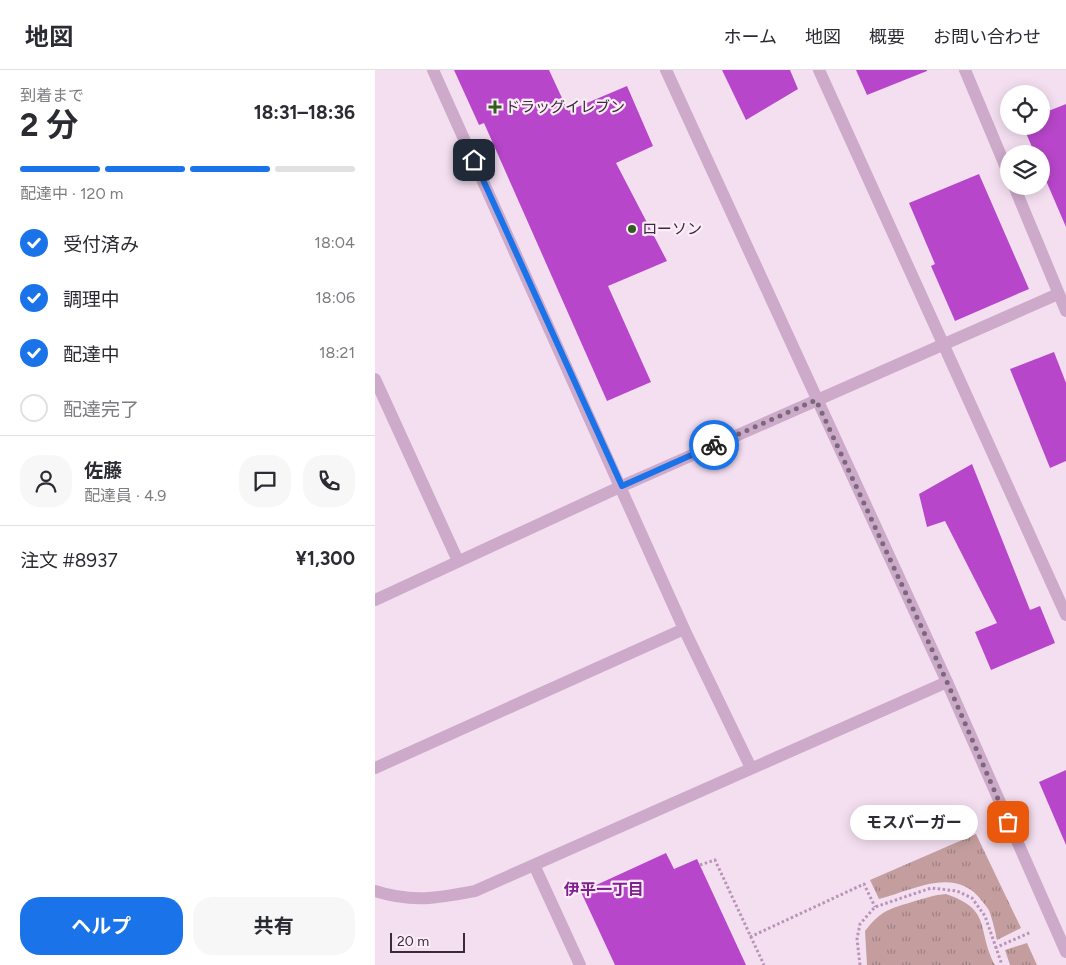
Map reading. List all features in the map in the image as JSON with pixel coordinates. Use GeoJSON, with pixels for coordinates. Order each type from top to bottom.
{"type":"FeatureCollection","features":[{"type":"Feature","properties":{"kind":"street"},"geometry":{"type":"LineString","coordinates":[[433,70],[622,486],[684,629],[751,768]]}},
{"type":"Feature","properties":{"kind":"street"},"geometry":{"type":"LineString","coordinates":[[666,70],[816,400],[1060,924],[1066,952]]}},
{"type":"Feature","properties":{"kind":"street"},"geometry":{"type":"LineString","coordinates":[[819,70],[1066,615]]}},
{"type":"Feature","properties":{"kind":"street"},"geometry":{"type":"LineString","coordinates":[[965,70],[1000,154]]}},
{"type":"Feature","properties":{"kind":"street"},"geometry":{"type":"LineString","coordinates":[[1017,195],[1066,311]]}},
{"type":"Feature","properties":{"kind":"street"},"geometry":{"type":"LineString","coordinates":[[375,600],[457,560],[622,486],[942,343],[1058,294]]}},
{"type":"Feature","properties":{"kind":"street"},"geometry":{"type":"LineString","coordinates":[[375,379],[457,560]]}},
{"type":"Feature","properties":{"kind":"street"},"geometry":{"type":"LineString","coordinates":[[375,768],[684,629]]}},
{"type":"Feature","properties":{"kind":"street"},"geometry":{"type":"LineString","coordinates":[[375,890],[402,898],[430,900],[475,891],[535,867],[751,768],[947,682]]}},
{"type":"Feature","properties":{"kind":"street"},"geometry":{"type":"LineString","coordinates":[[535,867],[580,965]]}},
{"type":"Feature","properties":{"kind":"path"},"geometry":{"type":"LineString","coordinates":[[700,865],[715,860],[764,965]]}},
{"type":"Feature","properties":{"kind":"path"},"geometry":{"type":"LineString","coordinates":[[750,937],[864,884],[875,907]]}},
{"type":"Feature","properties":{"kind":"path"},"geometry":{"type":"LineString","coordinates":[[860,965],[857,939],[860,924],[875,907],[931,888],[957,891],[972,898],[985,916],[1002,965]]}},
{"type":"Feature","properties":{"kind":"path"},"geometry":{"type":"LineString","coordinates":[[995,948],[1031,932]]}},
{"type":"Feature","properties":{"kind":"green space"},"geometry":{"type":"Polygon","coordinates":[[[976,834],[1021,928],[997,940],[988,908],[972,890],[960,884],[947,882],[933,883],[879,899],[870,880],[976,834]]]}},
{"type":"Feature","properties":{"kind":"green space"},"geometry":{"type":"Polygon","coordinates":[[[946,894],[961,900],[977,914],[995,965],[867,965],[865,931],[876,918],[899,906],[946,894]]]}},
{"type":"Feature","properties":{"kind":"green space"},"geometry":{"type":"Polygon","coordinates":[[[1027,943],[1037,965],[1010,965],[1005,950],[1027,943]]]}},
{"type":"Feature","properties":{"kind":"building"},"geometry":{"type":"Polygon","coordinates":[[[454,70],[549,70],[568,111],[627,86],[653,146],[616,163],[667,261],[608,286],[651,382],[607,401],[484,123],[479,125],[454,70]]]}},
{"type":"Feature","properties":{"kind":"building"},"geometry":{"type":"Polygon","coordinates":[[[722,70],[790,70],[798,89],[746,120],[722,70]]]}},
{"type":"Feature","properties":{"kind":"building"},"geometry":{"type":"Polygon","coordinates":[[[856,70],[927,70],[927,71],[867,95],[856,70]]]}},
{"type":"Feature","properties":{"kind":"building"},"geometry":{"type":"Polygon","coordinates":[[[1066,104],[1066,227],[1050,190],[1050,145],[1031,145],[1027,135],[1050,135],[1050,110],[1066,104]]]}},
{"type":"Feature","properties":{"kind":"building"},"geometry":{"type":"Polygon","coordinates":[[[979,174],[1029,289],[955,321],[931,266],[935,264],[909,203],[979,174]]]}},
{"type":"Feature","properties":{"kind":"building"},"geometry":{"type":"Polygon","coordinates":[[[1054,352],[1066,383],[1066,461],[1050,468],[1010,369],[1054,352]]]}},
{"type":"Feature","properties":{"kind":"building"},"geometry":{"type":"Polygon","coordinates":[[[972,464],[1030,610],[1040,606],[1055,643],[991,670],[975,632],[997,623],[945,521],[927,527],[919,494],[972,464]]]}},
{"type":"Feature","properties":{"kind":"building"},"geometry":{"type":"Polygon","coordinates":[[[1066,770],[1066,845],[1039,782],[1066,770]]]}},
{"type":"Feature","properties":{"kind":"building"},"geometry":{"type":"Polygon","coordinates":[[[666,853],[674,869],[697,859],[746,965],[615,965],[581,892],[666,853]]]}},
{"type":"Feature","properties":{"kind":"way so far"},"geometry":{"type":"LineString","coordinates":[[714,445],[816,400],[947,682],[1008,822]]}},
{"type":"Feature","properties":{"kind":"place","name":"ドラッグイレブン"},"geometry":{"type":"Point","coordinates":[495,107]}},
{"type":"Feature","properties":{"kind":"place","name":"ローソン"},"geometry":{"type":"Point","coordinates":[632,229]}},
{"type":"Feature","properties":{"kind":"place","name":"モスバーガー"},"geometry":{"type":"Point","coordinates":[1008,822]}},
{"type":"Feature","properties":{"kind":"district","name":"伊平一丁目"},"geometry":{"type":"Point","coordinates":[604,889]}},
{"type":"Feature","properties":{"kind":"route"},"geometry":{"type":"LineString","coordinates":[[474,160],[622,486],[714,445]]}}]}
